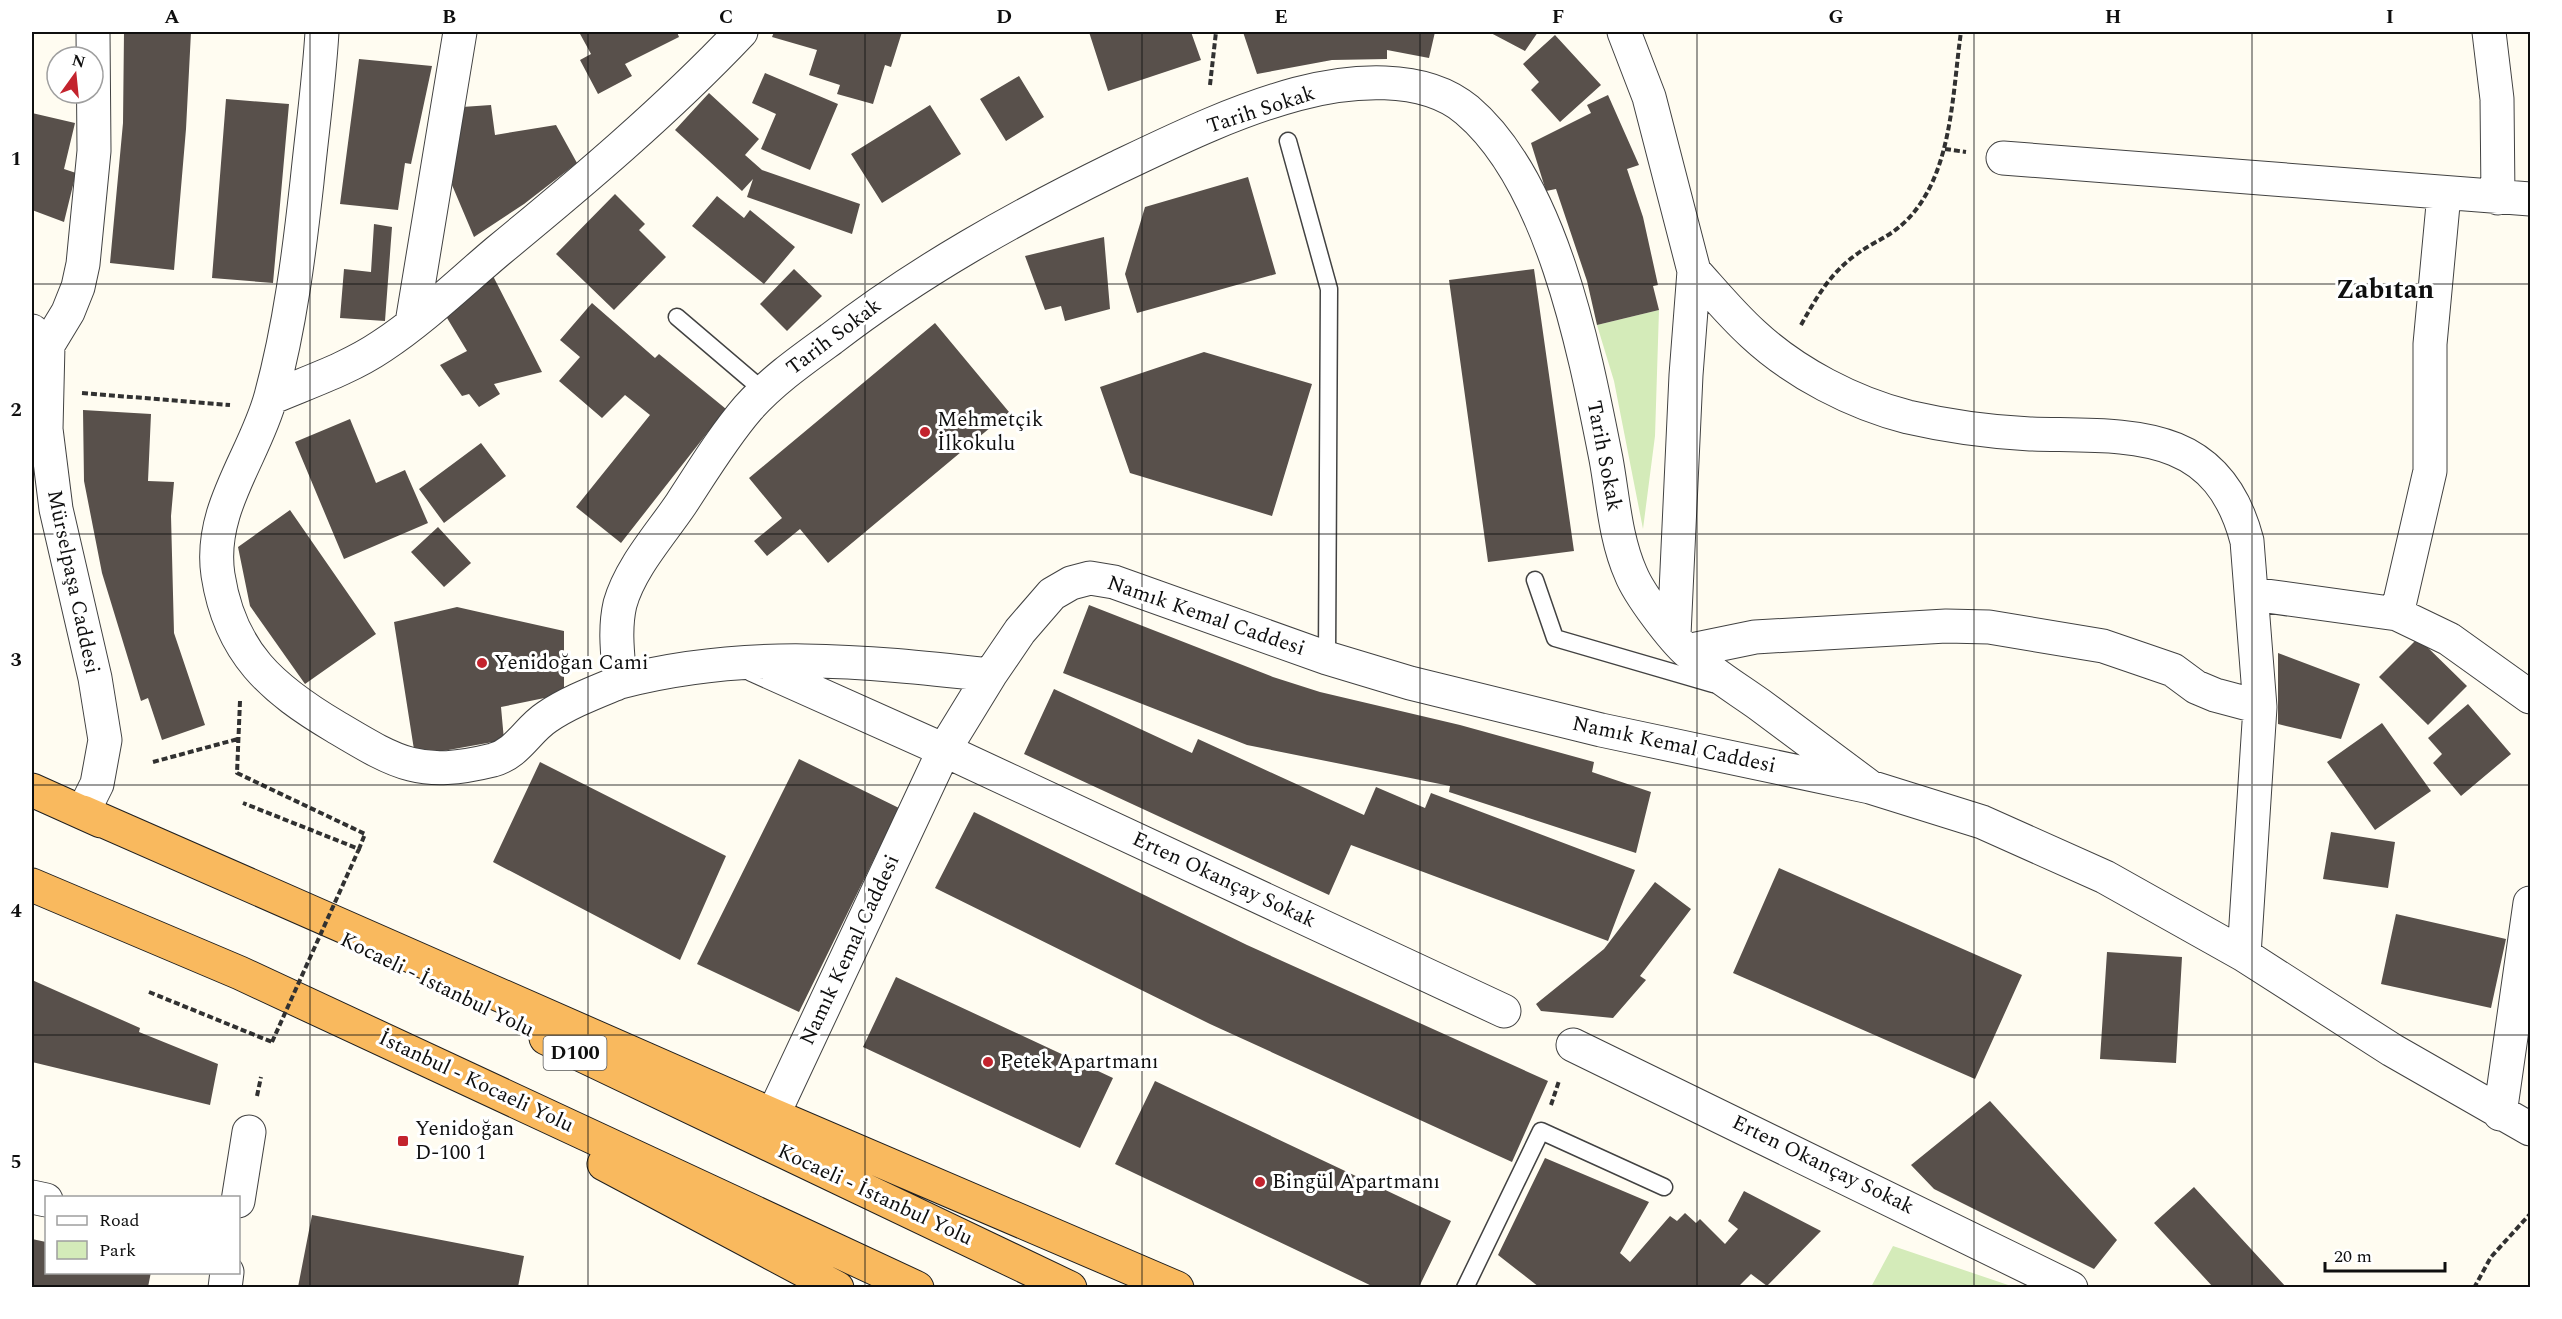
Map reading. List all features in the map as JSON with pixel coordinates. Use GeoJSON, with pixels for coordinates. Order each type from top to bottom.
{"type":"FeatureCollection","features":[{"type":"Feature","properties":{"kind":"highway","name":"Kocaeli - İstanbul Yolu"},"geometry":{"type":"LineString","coordinates":[[32,790],[83,812],[598,1064],[1070,1287]]}},
{"type":"Feature","properties":{"kind":"highway"},"geometry":{"type":"LineString","coordinates":[[83,812],[773,1115],[1177,1287]]}},
{"type":"Feature","properties":{"kind":"highway","name":"İstanbul - Kocaeli Yolu"},"geometry":{"type":"LineString","coordinates":[[32,885],[272,987],[917,1287]]}},
{"type":"Feature","properties":{"kind":"highway"},"geometry":{"type":"LineString","coordinates":[[272,987],[837,1287]]}},
{"type":"Feature","properties":{"kind":"street","name":"Mürselpaşa Caddesi"},"geometry":{"type":"LineString","coordinates":[[83,812],[97,784],[105,740],[95,678],[56,509],[48,448],[47,390],[40,338],[68,312],[78,287],[83,264],[94,151],[93,32]]}},
{"type":"Feature","properties":{"kind":"street"},"geometry":{"type":"LineString","coordinates":[[322,32],[297,277],[269,403],[227,500],[218,536],[218,574],[227,610],[242,644],[256,666],[275,687],[366,744],[425,769],[448,769],[497,759],[514,750],[547,717],[620,682],[658,672],[746,662],[864,661],[990,675]]}},
{"type":"Feature","properties":{"kind":"street"},"geometry":{"type":"LineString","coordinates":[[412,323],[460,32]]}},
{"type":"Feature","properties":{"kind":"street"},"geometry":{"type":"LineString","coordinates":[[269,403],[349,365],[382,346],[412,323],[570,192],[701,74],[741,32]]}},
{"type":"Feature","properties":{"kind":"street"},"geometry":{"type":"LineString","coordinates":[[1624,32],[1648,97],[1694,271],[1686,375],[1680,643],[1946,626],[1989,627],[2114,649],[2173,670],[2196,687],[2215,695],[2260,707]]}},
{"type":"Feature","properties":{"kind":"street"},"geometry":{"type":"LineString","coordinates":[[2489,32],[2497,99],[2498,198]]}},
{"type":"Feature","properties":{"kind":"street","name":"Tarih Sokak"},"geometry":{"type":"LineString","coordinates":[[620,682],[615,633],[621,602],[628,586],[711,458],[748,408],[843,329],[933,267],[1066,193],[1170,141],[1299,93],[1382,83],[1442,95],[1463,107],[1484,127],[1514,169],[1539,214],[1553,249],[1584,354],[1620,542],[1632,577],[1680,643],[1870,787]]}},
{"type":"Feature","properties":{"kind":"street"},"geometry":{"type":"LineString","coordinates":[[2003,158],[2530,199]]}},
{"type":"Feature","properties":{"kind":"street"},"geometry":{"type":"LineString","coordinates":[[2397,614],[2430,471],[2430,344],[2444,194]]}},
{"type":"Feature","properties":{"kind":"street"},"geometry":{"type":"LineString","coordinates":[[1694,271],[1753,335],[1797,368],[1850,397],[1907,417],[1958,426],[2027,434],[2126,435],[2159,441],[2189,456],[2228,490],[2240,515],[2247,541],[2260,707],[2244,955]]}},
{"type":"Feature","properties":{"kind":"street","name":"Namık Kemal Caddesi"},"geometry":{"type":"LineString","coordinates":[[773,1115],[944,750],[1020,631],[1052,594],[1071,583],[1090,578],[1114,582],[1328,658],[1410,683],[1601,730],[1870,787]]}},
{"type":"Feature","properties":{"kind":"street"},"geometry":{"type":"LineString","coordinates":[[2252,594],[2397,614],[2448,639],[2530,697]]}},
{"type":"Feature","properties":{"kind":"street","name":"Erten Okançay Sokak"},"geometry":{"type":"LineString","coordinates":[[746,662],[944,750],[1504,1011]]}},
{"type":"Feature","properties":{"kind":"street"},"geometry":{"type":"LineString","coordinates":[[1870,787],[1982,822],[2105,877],[2244,955],[2392,1050],[2500,1114],[2530,1129]]}},
{"type":"Feature","properties":{"kind":"street"},"geometry":{"type":"LineString","coordinates":[[2500,1114],[2530,903]]}},
{"type":"Feature","properties":{"kind":"street","name":"Erten Okançay Sokak"},"geometry":{"type":"LineString","coordinates":[[1573,1045],[2071,1287]]}},
{"type":"Feature","properties":{"kind":"street"},"geometry":{"type":"LineString","coordinates":[[239,1196],[249,1132]]}},
{"type":"Feature","properties":{"kind":"lane"},"geometry":{"type":"LineString","coordinates":[[1288,141],[1329,289],[1328,658]]}},
{"type":"Feature","properties":{"kind":"lane"},"geometry":{"type":"LineString","coordinates":[[677,316],[765,392]]}},
{"type":"Feature","properties":{"kind":"lane"},"geometry":{"type":"LineString","coordinates":[[1536,580],[1555,638],[1744,693]]}},
{"type":"Feature","properties":{"kind":"lane"},"geometry":{"type":"LineString","coordinates":[[1465,1287],[1541,1131],[1664,1187]]}},
{"type":"Feature","properties":{"kind":"path"},"geometry":{"type":"LineString","coordinates":[[1205,127],[1216,32]]}},
{"type":"Feature","properties":{"kind":"path"},"geometry":{"type":"LineString","coordinates":[[1782,356],[1817,296],[1835,272],[1858,253],[1887,238],[1908,218],[1930,186],[1944,149],[1961,32]]}},
{"type":"Feature","properties":{"kind":"path"},"geometry":{"type":"LineString","coordinates":[[47,390],[269,403]]}},
{"type":"Feature","properties":{"kind":"path"},"geometry":{"type":"LineString","coordinates":[[149,992],[272,1042],[365,834],[237,773],[242,644]]}},
{"type":"Feature","properties":{"kind":"path"},"geometry":{"type":"LineString","coordinates":[[153,762],[238,739]]}},
{"type":"Feature","properties":{"kind":"path"},"geometry":{"type":"LineString","coordinates":[[243,803],[359,849]]}},
{"type":"Feature","properties":{"kind":"path"},"geometry":{"type":"LineString","coordinates":[[1541,1131],[1573,1045]]}},
{"type":"Feature","properties":{"kind":"path"},"geometry":{"type":"LineString","coordinates":[[2474,1287],[2492,1257],[2530,1214]]}},
{"type":"Feature","properties":{"kind":"green space"},"geometry":{"type":"Polygon","coordinates":[[[1659,310],[1655,436],[1643,529],[1614,381],[1597,325],[1659,310]]]}},
{"type":"Feature","properties":{"kind":"green space"},"geometry":{"type":"Polygon","coordinates":[[[1893,1246],[2014,1287],[1871,1287],[1893,1246]]]}},
{"type":"Feature","properties":{"kind":"building"},"geometry":{"type":"Polygon","coordinates":[[[124,32],[191,32],[186,129],[174,270],[110,263],[123,123],[124,32]]]}},
{"type":"Feature","properties":{"kind":"building"},"geometry":{"type":"Polygon","coordinates":[[[579,32],[677,32],[679,37],[625,64],[632,76],[598,94],[580,60],[591,54],[579,32]]]}},
{"type":"Feature","properties":{"kind":"building"},"geometry":{"type":"Polygon","coordinates":[[[774,32],[902,32],[891,67],[885,65],[873,104],[837,94],[840,85],[809,75],[817,50],[772,37],[774,32]]]}},
{"type":"Feature","properties":{"kind":"building"},"geometry":{"type":"Polygon","coordinates":[[[1089,32],[1191,32],[1201,60],[1108,91],[1089,32]]]}},
{"type":"Feature","properties":{"kind":"building"},"geometry":{"type":"Polygon","coordinates":[[[1243,32],[1435,32],[1429,58],[1387,50],[1387,59],[1332,60],[1257,74],[1243,32]]]}},
{"type":"Feature","properties":{"kind":"building"},"geometry":{"type":"Polygon","coordinates":[[[1489,32],[1538,32],[1525,51],[1489,32]]]}},
{"type":"Feature","properties":{"kind":"building"},"geometry":{"type":"Polygon","coordinates":[[[1555,35],[1601,85],[1560,122],[1531,90],[1539,82],[1523,64],[1555,35]]]}},
{"type":"Feature","properties":{"kind":"building"},"geometry":{"type":"Polygon","coordinates":[[[359,59],[432,66],[411,164],[405,163],[398,210],[340,204],[359,59]]]}},
{"type":"Feature","properties":{"kind":"building"},"geometry":{"type":"Polygon","coordinates":[[[765,73],[838,104],[810,170],[761,149],[776,114],[752,103],[765,73]]]}},
{"type":"Feature","properties":{"kind":"building"},"geometry":{"type":"Polygon","coordinates":[[[1019,76],[1044,117],[1006,141],[980,99],[1019,76]]]}},
{"type":"Feature","properties":{"kind":"building"},"geometry":{"type":"Polygon","coordinates":[[[709,93],[759,139],[745,155],[762,170],[860,204],[852,234],[747,197],[753,179],[742,191],[675,130],[709,93]]]}},
{"type":"Feature","properties":{"kind":"building"},"geometry":{"type":"Polygon","coordinates":[[[1608,95],[1639,165],[1627,169],[1643,217],[1658,285],[1653,286],[1659,310],[1597,325],[1587,281],[1556,189],[1546,191],[1531,143],[1591,113],[1587,105],[1608,95]]]}},
{"type":"Feature","properties":{"kind":"building"},"geometry":{"type":"Polygon","coordinates":[[[226,99],[289,104],[273,283],[212,278],[226,99]]]}},
{"type":"Feature","properties":{"kind":"building"},"geometry":{"type":"Polygon","coordinates":[[[491,105],[495,135],[556,125],[577,163],[524,204],[474,237],[452,185],[462,107],[491,105]]]}},
{"type":"Feature","properties":{"kind":"building"},"geometry":{"type":"Polygon","coordinates":[[[930,105],[961,154],[882,203],[851,154],[930,105]]]}},
{"type":"Feature","properties":{"kind":"building"},"geometry":{"type":"Polygon","coordinates":[[[32,113],[75,123],[64,169],[76,173],[64,222],[32,210],[32,113]]]}},
{"type":"Feature","properties":{"kind":"building"},"geometry":{"type":"Polygon","coordinates":[[[1248,177],[1276,274],[1137,313],[1125,274],[1145,207],[1248,177]]]}},
{"type":"Feature","properties":{"kind":"building"},"geometry":{"type":"Polygon","coordinates":[[[615,194],[645,224],[639,230],[666,257],[614,310],[556,254],[615,194]]]}},
{"type":"Feature","properties":{"kind":"building"},"geometry":{"type":"Polygon","coordinates":[[[717,196],[744,218],[750,210],[795,247],[764,284],[692,226],[717,196]]]}},
{"type":"Feature","properties":{"kind":"building"},"geometry":{"type":"Polygon","coordinates":[[[374,224],[392,227],[385,321],[340,318],[344,269],[371,272],[374,224]]]}},
{"type":"Feature","properties":{"kind":"building"},"geometry":{"type":"Polygon","coordinates":[[[1104,237],[1110,309],[1065,321],[1061,306],[1045,310],[1025,256],[1104,237]]]}},
{"type":"Feature","properties":{"kind":"building"},"geometry":{"type":"Polygon","coordinates":[[[794,269],[822,296],[787,331],[760,304],[794,269]]]}},
{"type":"Feature","properties":{"kind":"building"},"geometry":{"type":"Polygon","coordinates":[[[1534,269],[1574,551],[1488,562],[1449,280],[1534,269]]]}},
{"type":"Feature","properties":{"kind":"building"},"geometry":{"type":"Polygon","coordinates":[[[492,274],[542,372],[494,384],[500,394],[479,407],[469,394],[462,396],[440,365],[467,351],[444,313],[492,274]]]}},
{"type":"Feature","properties":{"kind":"building"},"geometry":{"type":"Polygon","coordinates":[[[592,303],[655,358],[659,354],[726,409],[621,543],[576,507],[650,415],[625,395],[602,418],[559,381],[580,357],[560,340],[592,303]]]}},
{"type":"Feature","properties":{"kind":"building"},"geometry":{"type":"Polygon","coordinates":[[[935,323],[1009,412],[828,563],[800,529],[767,556],[754,541],[782,518],[749,478],[935,323]]]}},
{"type":"Feature","properties":{"kind":"building"},"geometry":{"type":"Polygon","coordinates":[[[1204,352],[1312,384],[1272,516],[1130,473],[1100,387],[1204,352]]]}},
{"type":"Feature","properties":{"kind":"building"},"geometry":{"type":"Polygon","coordinates":[[[83,410],[151,414],[148,481],[174,482],[171,516],[174,633],[205,725],[162,740],[148,698],[141,701],[102,573],[84,481],[83,410]]]}},
{"type":"Feature","properties":{"kind":"building"},"geometry":{"type":"Polygon","coordinates":[[[350,419],[376,483],[405,470],[428,523],[344,559],[295,442],[350,419]]]}},
{"type":"Feature","properties":{"kind":"building"},"geometry":{"type":"Polygon","coordinates":[[[481,443],[506,476],[444,523],[419,489],[481,443]]]}},
{"type":"Feature","properties":{"kind":"building"},"geometry":{"type":"Polygon","coordinates":[[[290,510],[376,634],[305,684],[250,606],[238,547],[290,510]]]}},
{"type":"Feature","properties":{"kind":"building"},"geometry":{"type":"Polygon","coordinates":[[[438,527],[471,563],[444,587],[411,552],[438,527]]]}},
{"type":"Feature","properties":{"kind":"building"},"geometry":{"type":"Polygon","coordinates":[[[1089,605],[1273,677],[1320,692],[1460,725],[1594,762],[1592,772],[1651,792],[1636,853],[1449,792],[1450,786],[1247,745],[1063,673],[1089,605]]]}},
{"type":"Feature","properties":{"kind":"building","name":"Yenidoğan Cami"},"geometry":{"type":"Polygon","coordinates":[[[457,607],[564,631],[564,694],[501,707],[504,740],[415,756],[394,622],[457,607]]]}},
{"type":"Feature","properties":{"kind":"building"},"geometry":{"type":"Polygon","coordinates":[[[2418,638],[2467,686],[2428,725],[2379,677],[2418,638]]]}},
{"type":"Feature","properties":{"kind":"building"},"geometry":{"type":"Polygon","coordinates":[[[2278,653],[2360,684],[2341,739],[2278,724],[2278,653]]]}},
{"type":"Feature","properties":{"kind":"building"},"geometry":{"type":"Polygon","coordinates":[[[1054,689],[1192,753],[1198,739],[1364,815],[1376,787],[1425,808],[1431,793],[1635,870],[1608,941],[1351,845],[1329,895],[1024,754],[1054,689]]]}},
{"type":"Feature","properties":{"kind":"building"},"geometry":{"type":"Polygon","coordinates":[[[2468,704],[2511,754],[2461,796],[2433,763],[2442,754],[2428,738],[2468,704]]]}},
{"type":"Feature","properties":{"kind":"building"},"geometry":{"type":"Polygon","coordinates":[[[2382,723],[2431,791],[2375,830],[2327,762],[2382,723]]]}},
{"type":"Feature","properties":{"kind":"building"},"geometry":{"type":"Polygon","coordinates":[[[799,759],[899,808],[799,1012],[697,964],[799,759]]]}},
{"type":"Feature","properties":{"kind":"building"},"geometry":{"type":"Polygon","coordinates":[[[540,762],[726,856],[680,960],[493,862],[540,762]]]}},
{"type":"Feature","properties":{"kind":"building"},"geometry":{"type":"Polygon","coordinates":[[[974,812],[1247,945],[1548,1081],[1512,1162],[1210,1024],[935,888],[974,812]]]}},
{"type":"Feature","properties":{"kind":"building"},"geometry":{"type":"Polygon","coordinates":[[[2331,832],[2395,842],[2388,888],[2323,879],[2331,832]]]}},
{"type":"Feature","properties":{"kind":"building"},"geometry":{"type":"Polygon","coordinates":[[[1779,868],[2022,975],[1975,1079],[1733,973],[1779,868]]]}},
{"type":"Feature","properties":{"kind":"building"},"geometry":{"type":"Polygon","coordinates":[[[1655,882],[1691,909],[1640,976],[1646,980],[1613,1018],[1541,1011],[1536,1004],[1604,949],[1655,882]]]}},
{"type":"Feature","properties":{"kind":"building"},"geometry":{"type":"Polygon","coordinates":[[[2396,914],[2506,939],[2491,1008],[2381,984],[2396,914]]]}},
{"type":"Feature","properties":{"kind":"building"},"geometry":{"type":"Polygon","coordinates":[[[2107,952],[2182,957],[2176,1063],[2100,1059],[2107,952]]]}},
{"type":"Feature","properties":{"kind":"building","name":"Petek Apartmanı"},"geometry":{"type":"Polygon","coordinates":[[[896,977],[1113,1078],[1080,1148],[863,1047],[896,977]]]}},
{"type":"Feature","properties":{"kind":"building"},"geometry":{"type":"Polygon","coordinates":[[[32,980],[140,1028],[139,1032],[218,1064],[210,1105],[32,1062],[32,980]]]}},
{"type":"Feature","properties":{"kind":"building"},"geometry":{"type":"Polygon","coordinates":[[[1155,1081],[1451,1221],[1419,1287],[1374,1287],[1115,1164],[1155,1081]]]}},
{"type":"Feature","properties":{"kind":"building"},"geometry":{"type":"Polygon","coordinates":[[[1990,1101],[2117,1240],[2094,1269],[1934,1189],[1911,1165],[1990,1101]]]}},
{"type":"Feature","properties":{"kind":"building"},"geometry":{"type":"Polygon","coordinates":[[[1545,1158],[1649,1202],[1620,1253],[1630,1262],[1670,1216],[1677,1221],[1685,1213],[1696,1223],[1700,1219],[1725,1244],[1738,1229],[1728,1221],[1744,1191],[1821,1231],[1767,1286],[1751,1274],[1738,1287],[1539,1287],[1498,1255],[1545,1158]]]}},
{"type":"Feature","properties":{"kind":"building"},"geometry":{"type":"Polygon","coordinates":[[[2194,1187],[2286,1287],[2213,1287],[2154,1223],[2194,1187]]]}},
{"type":"Feature","properties":{"kind":"building"},"geometry":{"type":"Polygon","coordinates":[[[312,1215],[524,1256],[518,1287],[298,1287],[312,1215]]]}},
{"type":"Feature","properties":{"kind":"building"},"geometry":{"type":"Polygon","coordinates":[[[32,1239],[45,1242],[45,1274],[151,1274],[148,1287],[32,1287],[32,1239]]]}},
{"type":"Feature","properties":{"kind":"place","name":"Mehmetçik İlkokulu"},"geometry":{"type":"Point","coordinates":[925,432]}},
{"type":"Feature","properties":{"kind":"place","name":"Yenidoğan Cami"},"geometry":{"type":"Point","coordinates":[482,663]}},
{"type":"Feature","properties":{"kind":"place","name":"Petek Apartmanı"},"geometry":{"type":"Point","coordinates":[988,1062]}},
{"type":"Feature","properties":{"kind":"place","name":"Yenidoğan D-100 1"},"geometry":{"type":"Point","coordinates":[403,1141]}},
{"type":"Feature","properties":{"kind":"place","name":"Bingül Apartmanı"},"geometry":{"type":"Point","coordinates":[1260,1182]}},
{"type":"Feature","properties":{"kind":"district","name":"Zabıtan"},"geometry":{"type":"Point","coordinates":[2385,290]}}]}
